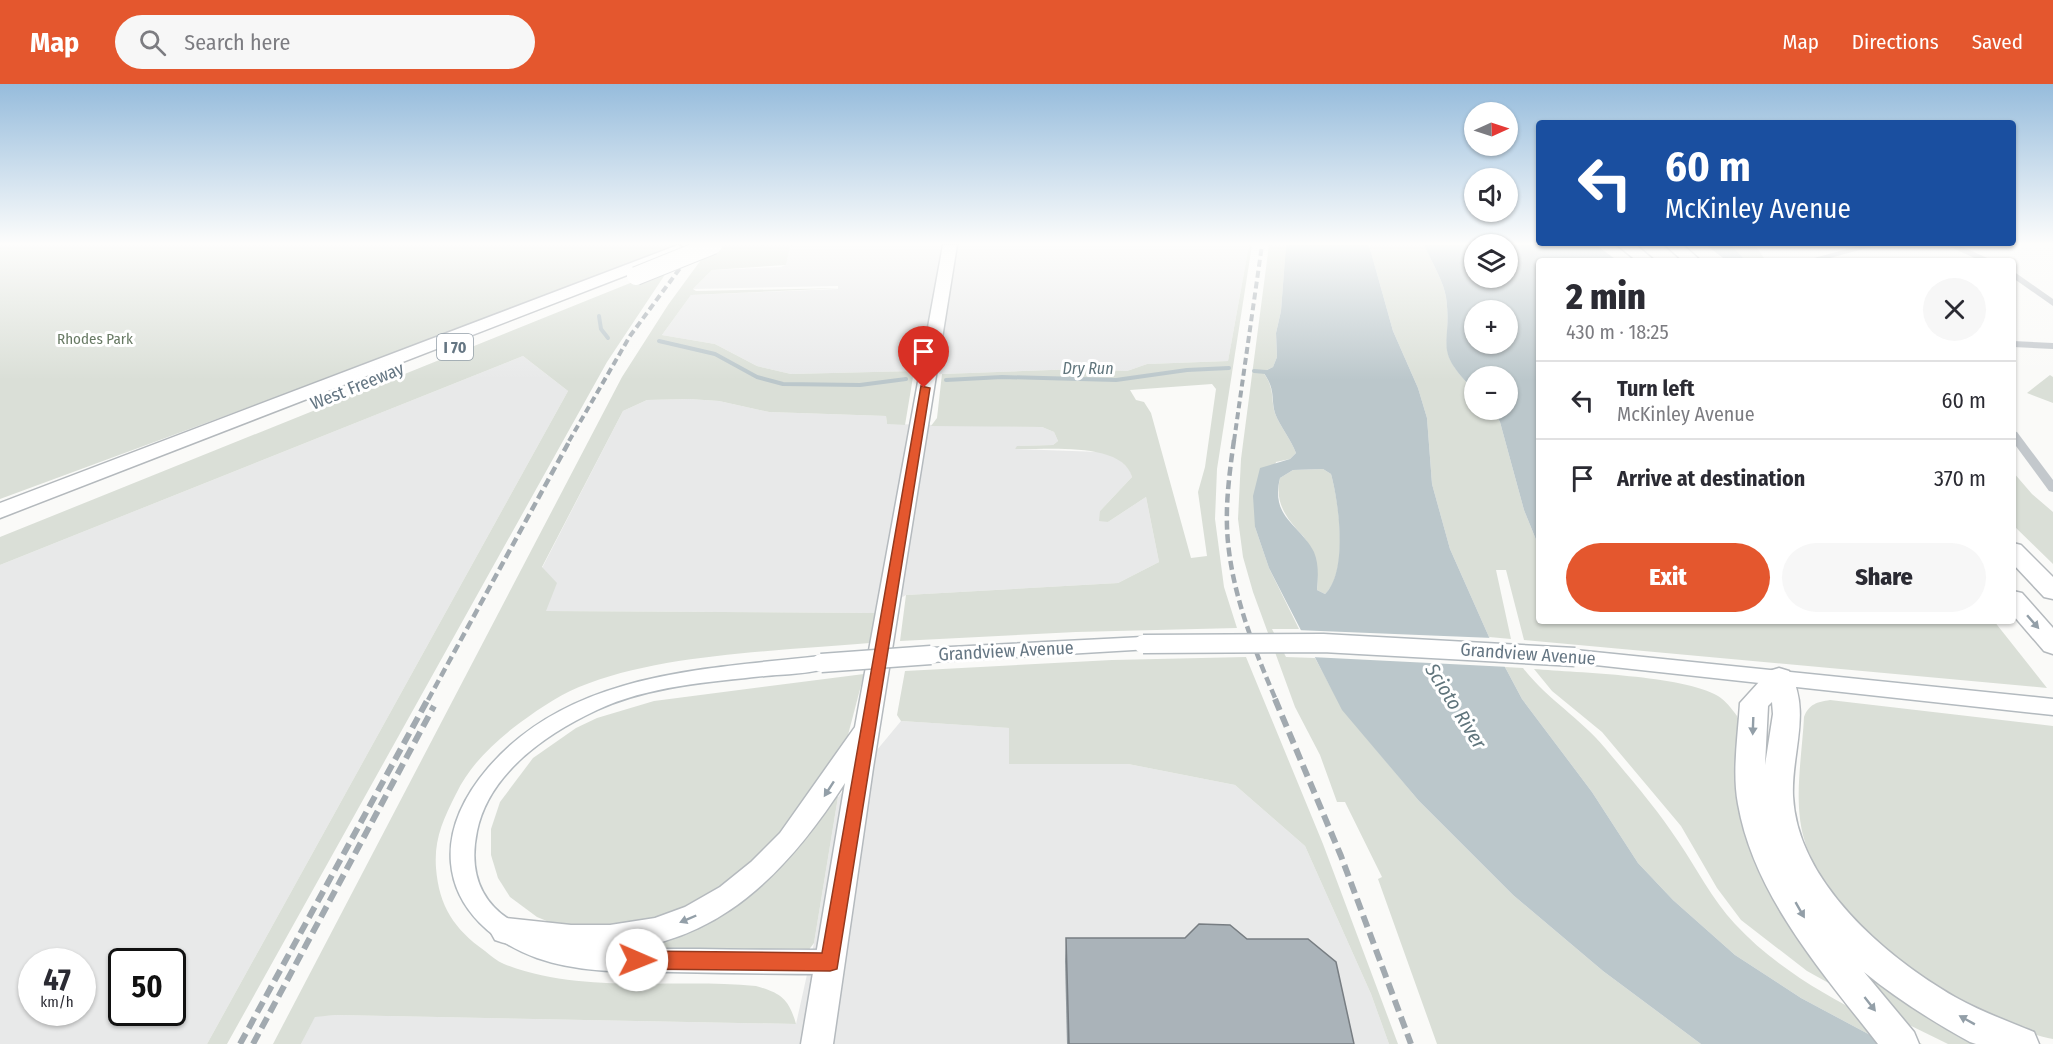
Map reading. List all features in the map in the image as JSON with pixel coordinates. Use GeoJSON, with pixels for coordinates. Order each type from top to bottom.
{"type":"FeatureCollection","features":[{"type":"Feature","properties":{"kind":"highway","name":"West Freeway"},"geometry":{"type":"LineString","coordinates":[[0,509],[40,496],[587,290]]}},
{"type":"Feature","properties":{"kind":"highway","name":"West Freeway"},"geometry":{"type":"LineString","coordinates":[[0,524],[590,290]]}},
{"type":"Feature","properties":{"kind":"highway"},"geometry":{"type":"LineString","coordinates":[[2016,553],[2053,591]]}},
{"type":"Feature","properties":{"kind":"highway"},"geometry":{"type":"LineString","coordinates":[[2016,602],[2053,645]]}},
{"type":"Feature","properties":{"kind":"highway"},"geometry":{"type":"LineString","coordinates":[[1779,678],[1754,703],[1750,779],[1762,838],[1779,875],[1806,921],[1901,1044]]}},
{"type":"Feature","properties":{"kind":"highway"},"geometry":{"type":"LineString","coordinates":[[1779,678],[1787,711],[1778,799],[1784,833],[1806,881],[1845,931],[1873,957],[1939,1005],[1976,1025],[2021,1044]]}},
{"type":"Feature","properties":{"kind":"main road"},"geometry":{"type":"LineString","coordinates":[[817,1044],[942,290]]}},
{"type":"Feature","properties":{"kind":"main road","name":"Grandview Avenue"},"geometry":{"type":"LineString","coordinates":[[830,962],[655,961],[586,957],[554,952],[505,931],[480,909],[464,875],[464,832],[480,796],[493,775],[541,730],[581,708],[636,689],[668,682],[821,663],[1143,644],[1323,643],[1575,657],[2053,707]]}},
{"type":"Feature","properties":{"kind":"main road"},"geometry":{"type":"LineString","coordinates":[[505,931],[557,937],[610,938],[672,926],[702,913],[752,880],[771,864],[827,793],[869,721]]}},
{"type":"Feature","properties":{"kind":"street"},"geometry":{"type":"LineString","coordinates":[[2035,290],[2053,303]]}},
{"type":"Feature","properties":{"kind":"street"},"geometry":{"type":"LineString","coordinates":[[2016,344],[2053,346]]}},
{"type":"Feature","properties":{"kind":"street"},"geometry":{"type":"LineString","coordinates":[[2016,438],[2053,488]]}},
{"type":"Feature","properties":{"kind":"shaded area"},"geometry":{"type":"Polygon","coordinates":[[[818,290],[1241,290],[1228,361],[1147,364],[1127,371],[1078,369],[942,374],[914,371],[791,374],[757,366],[715,344],[662,335],[691,295],[818,290]]]}},
{"type":"Feature","properties":{"kind":"shaded area"},"geometry":{"type":"Polygon","coordinates":[[[523,356],[568,391],[207,1044],[0,1044],[0,565],[523,356]]]}},
{"type":"Feature","properties":{"kind":"shaded area"},"geometry":{"type":"Polygon","coordinates":[[[647,400],[719,401],[769,412],[886,416],[887,424],[1042,427],[1054,432],[1058,441],[1053,445],[1018,446],[1015,449],[1100,452],[1118,458],[1130,470],[1132,477],[1100,511],[1108,522],[1146,497],[1159,562],[1118,583],[906,595],[876,613],[546,611],[542,568],[623,411],[647,400]]]}},
{"type":"Feature","properties":{"kind":"shaded area"},"geometry":{"type":"Polygon","coordinates":[[[901,721],[1010,728],[1009,764],[1128,764],[1235,785],[1305,846],[1371,994],[1389,1044],[301,1044],[315,1016],[335,1015],[796,1024],[814,943],[838,797],[901,721]]]}},
{"type":"Feature","properties":{"kind":"green space","name":"Rhodes Park"},"geometry":{"type":"Polygon","coordinates":[[[0,290],[559,290],[401,351],[0,499],[0,290]]]}},
{"type":"Feature","properties":{"kind":"green space"},"geometry":{"type":"Polygon","coordinates":[[[613,290],[655,290],[607,362],[227,1044],[207,1044],[568,391],[523,356],[0,565],[0,537],[613,290]]]}},
{"type":"Feature","properties":{"kind":"green space"},"geometry":{"type":"Polygon","coordinates":[[[679,290],[804,290],[691,295],[662,335],[715,344],[757,366],[791,374],[914,371],[905,425],[887,424],[886,416],[769,412],[719,401],[689,399],[647,400],[623,411],[542,567],[557,583],[546,611],[876,613],[870,643],[761,651],[684,660],[611,676],[561,696],[504,735],[480,758],[461,784],[440,830],[436,848],[438,882],[445,905],[457,925],[474,943],[504,964],[534,974],[597,982],[756,986],[772,991],[783,998],[796,1024],[335,1015],[315,1017],[301,1044],[273,1044],[622,377],[679,290]]]}},
{"type":"Feature","properties":{"kind":"green space"},"geometry":{"type":"Polygon","coordinates":[[[1241,290],[1245,290],[1217,469],[1215,519],[1224,587],[1237,628],[1076,632],[900,641],[906,595],[1118,583],[1159,562],[1146,497],[1108,522],[1099,521],[1100,511],[1132,477],[1126,466],[1114,458],[1081,450],[1015,449],[1017,446],[1053,445],[1058,441],[1054,432],[1042,427],[931,426],[937,418],[942,374],[1078,369],[1127,371],[1147,364],[1228,361],[1241,290]],[[1212,384],[1130,390],[1136,400],[1144,402],[1151,413],[1191,558],[1207,556],[1198,492],[1205,467],[1216,389],[1212,384]]]}},
{"type":"Feature","properties":{"kind":"green space"},"geometry":{"type":"Polygon","coordinates":[[[1263,290],[1283,290],[1276,333],[1277,357],[1273,367],[1263,372],[1270,385],[1277,418],[1296,453],[1290,459],[1276,462],[1255,527],[1269,568],[1299,629],[1272,629],[1286,657],[1315,658],[1343,710],[1419,801],[1513,895],[1603,971],[1701,1044],[1437,1044],[1378,879],[1382,877],[1345,802],[1337,802],[1320,755],[1295,707],[1253,592],[1243,557],[1238,519],[1241,459],[1263,290]]]}},
{"type":"Feature","properties":{"kind":"green space"},"geometry":{"type":"Polygon","coordinates":[[[1382,290],[1444,290],[1449,355],[1464,379],[1464,420],[1499,420],[1524,510],[1536,540],[1536,624],[1996,624],[2047,688],[1524,640],[1506,570],[1496,570],[1511,639],[1489,637],[1450,549],[1432,484],[1427,418],[1418,388],[1393,331],[1382,290]]]}},
{"type":"Feature","properties":{"kind":"green space"},"geometry":{"type":"Polygon","coordinates":[[[2050,375],[2053,377],[2053,403],[2027,393],[2050,375]]]}},
{"type":"Feature","properties":{"kind":"green space"},"geometry":{"type":"Polygon","coordinates":[[[1323,469],[1331,474],[1337,502],[1340,537],[1337,570],[1325,594],[1317,590],[1316,569],[1307,541],[1283,510],[1279,495],[1280,478],[1293,470],[1323,469]]]}},
{"type":"Feature","properties":{"kind":"green space"},"geometry":{"type":"Polygon","coordinates":[[[2016,475],[2032,494],[2053,512],[2053,564],[2016,528],[2016,475]]]}},
{"type":"Feature","properties":{"kind":"green space"},"geometry":{"type":"Polygon","coordinates":[[[1246,657],[1323,844],[1398,1044],[1389,1044],[1371,994],[1305,846],[1235,785],[1128,764],[1009,764],[1009,728],[901,721],[897,715],[905,671],[1112,660],[1246,657]]]}},
{"type":"Feature","properties":{"kind":"green space"},"geometry":{"type":"Polygon","coordinates":[[[1505,667],[1523,668],[1542,689],[1595,737],[1661,817],[1727,914],[1755,944],[1823,992],[1922,1044],[1887,1044],[1801,998],[1735,955],[1673,900],[1638,863],[1592,792],[1522,699],[1505,667]]]}},
{"type":"Feature","properties":{"kind":"green space"},"geometry":{"type":"Polygon","coordinates":[[[1534,669],[1629,676],[1680,683],[1702,689],[1718,696],[1726,703],[1737,716],[1843,991],[1807,971],[1741,920],[1717,888],[1681,826],[1602,732],[1552,691],[1534,669]]]}},
{"type":"Feature","properties":{"kind":"green space"},"geometry":{"type":"Polygon","coordinates":[[[864,674],[848,735],[818,797],[717,899],[633,929],[564,928],[537,917],[510,897],[498,878],[491,855],[491,829],[500,802],[533,758],[576,728],[597,718],[654,701],[864,674]]]}},
{"type":"Feature","properties":{"kind":"green space"},"geometry":{"type":"Polygon","coordinates":[[[1830,700],[2053,726],[2053,1039],[2019,1029],[1945,993],[1874,939],[1845,909],[1821,877],[1806,845],[1802,830],[1799,782],[1804,717],[1814,704],[1830,700]]]}},
{"type":"Feature","properties":{"kind":"green space"},"geometry":{"type":"Polygon","coordinates":[[[833,797],[838,797],[814,943],[808,951],[660,951],[666,934],[833,797]]]}},
{"type":"Feature","properties":{"kind":"green space"},"geometry":{"type":"Polygon","coordinates":[[[1803,890],[2003,1044],[1948,1044],[1897,1019],[1803,890]]]}},
{"type":"Feature","properties":{"kind":"water","name":"Scioto River"},"geometry":{"type":"Polygon","coordinates":[[[1283,290],[1382,290],[1393,331],[1418,388],[1427,418],[1432,484],[1450,549],[1489,637],[1522,699],[1592,792],[1638,863],[1673,900],[1735,955],[1801,998],[1887,1044],[1701,1044],[1603,971],[1513,895],[1419,801],[1342,710],[1269,568],[1255,527],[1253,496],[1260,468],[1290,459],[1296,453],[1277,418],[1272,391],[1263,372],[1273,367],[1277,357],[1276,333],[1283,290]],[[1323,469],[1293,470],[1280,478],[1279,502],[1288,520],[1314,552],[1318,576],[1317,590],[1325,594],[1337,570],[1340,537],[1337,502],[1331,474],[1323,469]]]}},
{"type":"Feature","properties":{"kind":"water"},"geometry":{"type":"Polygon","coordinates":[[[1444,290],[1536,290],[1536,540],[1524,510],[1499,420],[1518,420],[1518,366],[1464,366],[1464,379],[1452,364],[1446,346],[1446,297],[1444,290]]]}},
{"type":"Feature","properties":{"kind":"pier"},"geometry":{"type":"Polygon","coordinates":[[[1296,630],[1493,638],[1509,667],[1311,657],[1296,630]]]}},
{"type":"Feature","properties":{"kind":"building"},"geometry":{"type":"Polygon","coordinates":[[[1199,924],[1230,925],[1247,939],[1308,939],[1336,962],[1354,1044],[1069,1044],[1066,938],[1185,938],[1199,924]]]}},
{"type":"Feature","properties":{"kind":"waterway","name":"Dry Run"},"geometry":{"type":"LineString","coordinates":[[599,316],[601,329],[608,338]]}},
{"type":"Feature","properties":{"kind":"waterway","name":"Dry Run"},"geometry":{"type":"LineString","coordinates":[[659,341],[715,354],[757,377],[783,384],[860,385],[906,379]]}},
{"type":"Feature","properties":{"kind":"waterway","name":"Dry Run"},"geometry":{"type":"LineString","coordinates":[[946,380],[1002,377],[1116,380],[1187,370],[1229,368]]}},
{"type":"Feature","properties":{"kind":"waterway","name":"Dry Run"},"geometry":{"type":"LineString","coordinates":[[1254,371],[1266,372]]}},
{"type":"Feature","properties":{"kind":"railway"},"geometry":{"type":"LineString","coordinates":[[569,441],[630,336],[664,290]]}},
{"type":"Feature","properties":{"kind":"railway"},"geometry":{"type":"LineString","coordinates":[[1234,441],[1256,290]]}},
{"type":"Feature","properties":{"kind":"railway"},"geometry":{"type":"LineString","coordinates":[[428,700],[570,440]]}},
{"type":"Feature","properties":{"kind":"railway"},"geometry":{"type":"LineString","coordinates":[[1234,440],[1227,516],[1232,571],[1251,638],[1276,700]]}},
{"type":"Feature","properties":{"kind":"railway"},"geometry":{"type":"LineString","coordinates":[[240,1044],[428,699]]}},
{"type":"Feature","properties":{"kind":"railway"},"geometry":{"type":"LineString","coordinates":[[1275,699],[1341,856],[1411,1044]]}},
{"type":"Feature","properties":{"kind":"railway"},"geometry":{"type":"LineString","coordinates":[[253,1044],[434,706]]}},
{"type":"Feature","properties":{"kind":"route"},"geometry":{"type":"LineString","coordinates":[[637,960],[830,962],[924,388]]}}]}
